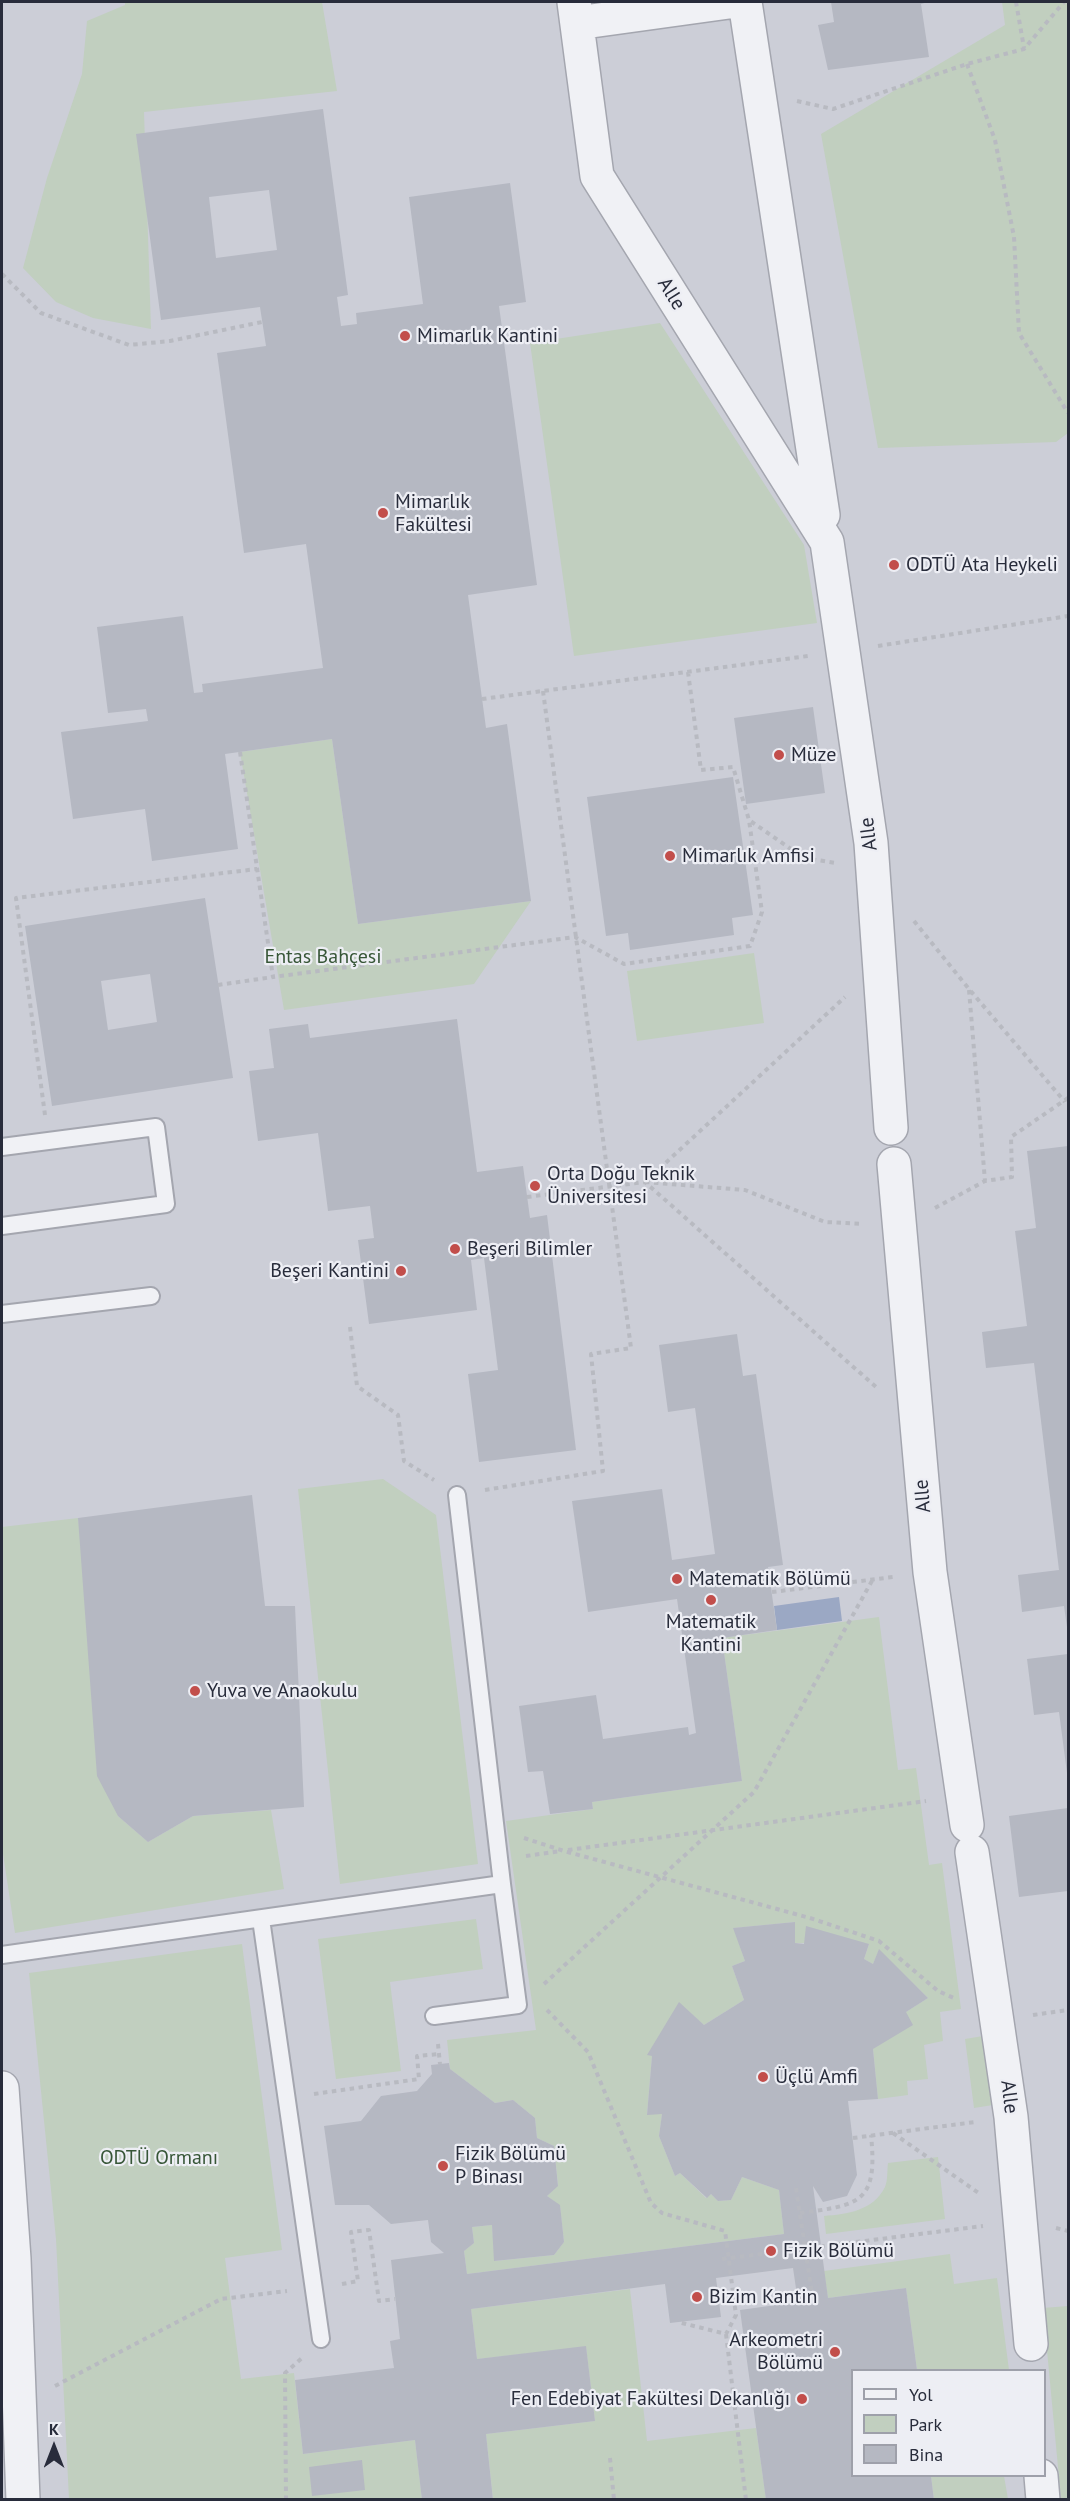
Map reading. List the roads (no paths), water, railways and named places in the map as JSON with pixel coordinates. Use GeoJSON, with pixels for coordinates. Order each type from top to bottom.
{"type":"FeatureCollection","features":[{"type":"Feature","properties":{"kind":"street","name":"Alle"},"geometry":{"type":"LineString","coordinates":[[729,2],[575,12],[597,176],[825,530]]}},
{"type":"Feature","properties":{"kind":"street","name":"Alle"},"geometry":{"type":"LineString","coordinates":[[745,2],[825,530],[873,868],[891,1128]]}},
{"type":"Feature","properties":{"kind":"street","name":"Alle"},"geometry":{"type":"LineString","coordinates":[[894,1164],[930,1572],[999,2020],[1011,2117],[1031,2344]]}},
{"type":"Feature","properties":{"kind":"street"},"geometry":{"type":"LineString","coordinates":[[2,2088],[14,2259],[23,2499]]}},
{"type":"Feature","properties":{"kind":"street"},"geometry":{"type":"LineString","coordinates":[[1041,2477],[1043,2499]]}},
{"type":"Feature","properties":{"kind":"lane"},"geometry":{"type":"LineString","coordinates":[[2,1147],[156,1126],[166,1204],[2,1226]]}},
{"type":"Feature","properties":{"kind":"lane"},"geometry":{"type":"LineString","coordinates":[[2,1314],[151,1296]]}},
{"type":"Feature","properties":{"kind":"lane"},"geometry":{"type":"LineString","coordinates":[[434,2016],[518,2005],[524,1996],[502,1884],[457,1495]]}},
{"type":"Feature","properties":{"kind":"lane"},"geometry":{"type":"LineString","coordinates":[[2,1954],[502,1884]]}},
{"type":"Feature","properties":{"kind":"lane"},"geometry":{"type":"LineString","coordinates":[[261,1918],[321,2339]]}},
{"type":"Feature","properties":{"kind":"water"},"geometry":{"type":"Polygon","coordinates":[[[839,1597],[842,1621],[777,1630],[774,1606],[839,1597]]]}},
{"type":"Feature","properties":{"kind":"place","name":"Mimarlık Kantini"},"geometry":{"type":"Point","coordinates":[405,336]}},
{"type":"Feature","properties":{"kind":"place","name":"Mimarlık Fakültesi"},"geometry":{"type":"Point","coordinates":[383,513]}},
{"type":"Feature","properties":{"kind":"place","name":"ODTÜ Ata Heykeli"},"geometry":{"type":"Point","coordinates":[894,565]}},
{"type":"Feature","properties":{"kind":"place","name":"Müze"},"geometry":{"type":"Point","coordinates":[779,755]}},
{"type":"Feature","properties":{"kind":"place","name":"Mimarlık Amfisi"},"geometry":{"type":"Point","coordinates":[670,856]}},
{"type":"Feature","properties":{"kind":"place","name":"Orta Doğu Teknik Üniversitesi"},"geometry":{"type":"Point","coordinates":[535,1186]}},
{"type":"Feature","properties":{"kind":"place","name":"Beşeri Bilimler"},"geometry":{"type":"Point","coordinates":[455,1249]}},
{"type":"Feature","properties":{"kind":"place","name":"Beşeri Kantini"},"geometry":{"type":"Point","coordinates":[401,1271]}},
{"type":"Feature","properties":{"kind":"place","name":"Matematik Bölümü"},"geometry":{"type":"Point","coordinates":[677,1579]}},
{"type":"Feature","properties":{"kind":"place","name":"Matematik Kantini"},"geometry":{"type":"Point","coordinates":[711,1600]}},
{"type":"Feature","properties":{"kind":"place","name":"Yuva ve Anaokulu"},"geometry":{"type":"Point","coordinates":[195,1691]}},
{"type":"Feature","properties":{"kind":"place","name":"Üçlü Amfi"},"geometry":{"type":"Point","coordinates":[763,2077]}},
{"type":"Feature","properties":{"kind":"place","name":"Fizik Bölümü P Binası"},"geometry":{"type":"Point","coordinates":[443,2166]}},
{"type":"Feature","properties":{"kind":"place","name":"Fizik Bölümü"},"geometry":{"type":"Point","coordinates":[771,2251]}},
{"type":"Feature","properties":{"kind":"place","name":"Bizim Kantin"},"geometry":{"type":"Point","coordinates":[697,2297]}},
{"type":"Feature","properties":{"kind":"place","name":"Arkeometri Bölümü"},"geometry":{"type":"Point","coordinates":[835,2352]}},
{"type":"Feature","properties":{"kind":"place","name":"Fen Edebiyat Fakültesi Dekanlığı"},"geometry":{"type":"Point","coordinates":[802,2399]}},
{"type":"Feature","properties":{"kind":"park label","name":"Entas Bahçesi"},"geometry":{"type":"Point","coordinates":[323,957]}},
{"type":"Feature","properties":{"kind":"park label","name":"ODTÜ Ormanı"},"geometry":{"type":"Point","coordinates":[159,2158]}}]}
